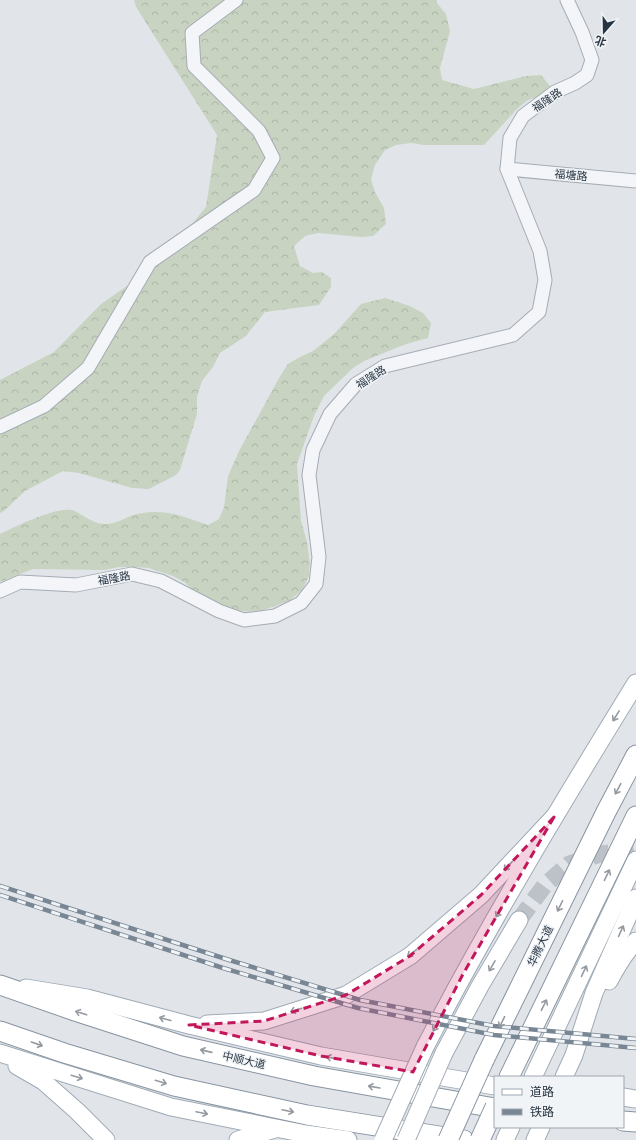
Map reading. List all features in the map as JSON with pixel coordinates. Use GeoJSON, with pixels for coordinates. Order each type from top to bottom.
{"type":"FeatureCollection","features":[{"type":"Feature","properties":{"kind":"highway","name":"华腾大道"},"geometry":{"type":"LineString","coordinates":[[448,1140],[484,1060],[606,812],[636,755]]}},
{"type":"Feature","properties":{"kind":"highway"},"geometry":{"type":"LineString","coordinates":[[512,1071],[636,816]]}},
{"type":"Feature","properties":{"kind":"highway","name":"中顺大道"},"geometry":{"type":"LineString","coordinates":[[0,984],[75,1011],[183,1046],[314,1076],[494,1108]]}},
{"type":"Feature","properties":{"kind":"highway"},"geometry":{"type":"LineString","coordinates":[[0,1031],[64,1053],[174,1086],[307,1115],[464,1140]]}},
{"type":"Feature","properties":{"kind":"highway"},"geometry":{"type":"LineString","coordinates":[[480,1140],[494,1110]]}},
{"type":"Feature","properties":{"kind":"highway"},"geometry":{"type":"LineString","coordinates":[[624,1121],[636,1122]]}},
{"type":"Feature","properties":{"kind":"main road"},"geometry":{"type":"LineString","coordinates":[[383,1140],[425,1046],[463,974],[554,817],[636,683]]}},
{"type":"Feature","properties":{"kind":"main road"},"geometry":{"type":"LineString","coordinates":[[188,1025],[264,1021],[346,995],[410,956],[481,895],[554,817]]}},
{"type":"Feature","properties":{"kind":"main road"},"geometry":{"type":"LineString","coordinates":[[535,1073],[636,860]]}},
{"type":"Feature","properties":{"kind":"main road"},"geometry":{"type":"LineString","coordinates":[[574,1055],[594,993],[636,898]]}},
{"type":"Feature","properties":{"kind":"main road"},"geometry":{"type":"LineString","coordinates":[[406,1140],[444,1053],[480,986],[519,920]]}},
{"type":"Feature","properties":{"kind":"main road"},"geometry":{"type":"LineString","coordinates":[[566,1074],[616,967],[628,948],[636,940]]}},
{"type":"Feature","properties":{"kind":"main road"},"geometry":{"type":"LineString","coordinates":[[0,984],[87,998],[188,1025],[321,1056],[494,1086]]}},
{"type":"Feature","properties":{"kind":"main road"},"geometry":{"type":"LineString","coordinates":[[0,1055],[171,1107],[306,1134],[348,1140]]}},
{"type":"Feature","properties":{"kind":"main road"},"geometry":{"type":"LineString","coordinates":[[0,1055],[43,1081],[78,1111],[106,1140]]}},
{"type":"Feature","properties":{"kind":"main road"},"geometry":{"type":"LineString","coordinates":[[624,1098],[636,1099]]}},
{"type":"Feature","properties":{"kind":"main road"},"geometry":{"type":"LineString","coordinates":[[238,1140],[277,1128]]}},
{"type":"Feature","properties":{"kind":"main road"},"geometry":{"type":"LineString","coordinates":[[505,1140],[511,1128]]}},
{"type":"Feature","properties":{"kind":"main road"},"geometry":{"type":"LineString","coordinates":[[536,1140],[542,1128]]}},
{"type":"Feature","properties":{"kind":"street"},"geometry":{"type":"LineString","coordinates":[[0,427],[44,406],[88,368],[150,262],[254,190],[273,158],[259,131],[194,66],[192,33],[236,0]]}},
{"type":"Feature","properties":{"kind":"street","name":"福隆路"},"geometry":{"type":"LineString","coordinates":[[0,591],[20,582],[76,585],[132,574],[161,581],[220,611],[244,620],[275,616],[301,603],[316,584],[319,557],[309,475],[313,450],[330,414],[356,384],[385,366],[513,335],[539,312],[545,280],[540,251],[507,169],[510,138],[523,116],[555,92],[575,83],[587,75],[592,60],[582,32],[567,0]]}},
{"type":"Feature","properties":{"kind":"street","name":"福塘路"},"geometry":{"type":"LineString","coordinates":[[507,169],[636,181]]}},
{"type":"Feature","properties":{"kind":"highlighted area"},"geometry":{"type":"Polygon","coordinates":[[[554,817],[463,974],[413,1072],[321,1056],[189,1025],[264,1021],[346,995],[410,956],[481,895],[554,817]]]}},
{"type":"Feature","properties":{"kind":"green space"},"geometry":{"type":"Polygon","coordinates":[[[134,0],[437,0],[437,3],[446,14],[450,31],[440,68],[442,80],[474,89],[526,76],[541,75],[550,86],[540,96],[528,100],[517,109],[484,145],[424,145],[411,143],[396,145],[385,150],[375,165],[371,179],[375,192],[384,208],[386,224],[373,236],[361,237],[318,233],[305,236],[294,246],[300,266],[313,273],[322,272],[331,278],[331,287],[319,305],[265,312],[246,336],[220,353],[213,367],[202,381],[197,397],[197,414],[180,470],[176,475],[149,489],[132,488],[79,473],[63,471],[25,491],[0,513],[0,380],[54,352],[101,304],[160,263],[206,207],[217,135],[136,7],[134,0]]]}},
{"type":"Feature","properties":{"kind":"green space"},"geometry":{"type":"Polygon","coordinates":[[[385,298],[410,306],[423,313],[431,323],[428,338],[406,344],[364,361],[353,368],[324,396],[314,416],[297,464],[301,521],[307,542],[310,563],[309,576],[302,590],[289,601],[258,612],[236,611],[192,589],[184,582],[173,576],[149,568],[135,567],[119,567],[105,570],[33,569],[0,582],[0,534],[25,522],[56,511],[73,510],[100,524],[116,522],[130,516],[147,512],[165,512],[208,525],[219,519],[224,507],[228,476],[239,451],[288,364],[313,351],[334,334],[361,304],[385,298]]]}},
{"type":"Feature","properties":{"kind":"tunnel"},"geometry":{"type":"LineString","coordinates":[[519,920],[545,885],[569,864],[601,854],[636,849]]}},
{"type":"Feature","properties":{"kind":"railway"},"geometry":{"type":"LineString","coordinates":[[0,886],[226,959],[360,1000],[494,1026],[636,1039]]}},
{"type":"Feature","properties":{"kind":"railway"},"geometry":{"type":"LineString","coordinates":[[0,895],[223,968],[358,1008],[494,1035],[636,1048]]}}]}
